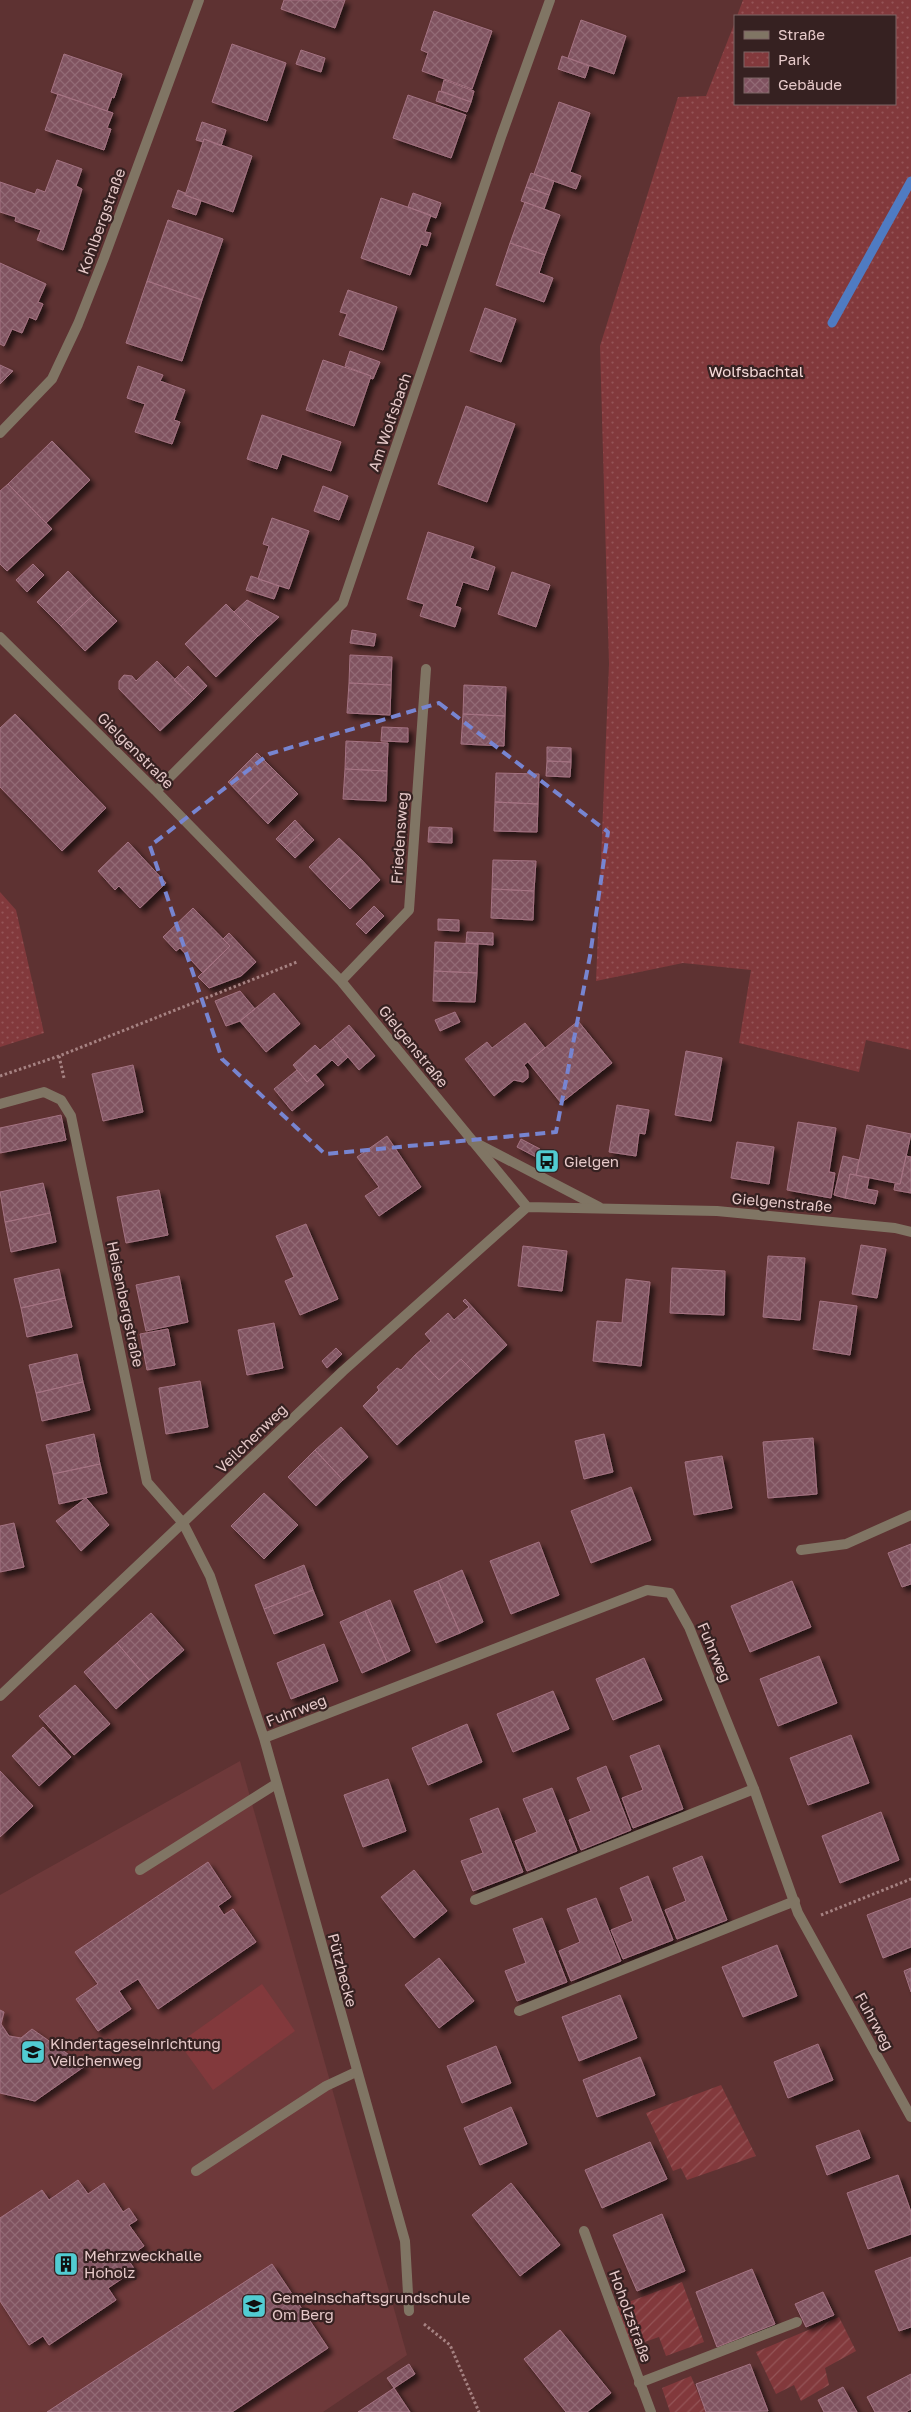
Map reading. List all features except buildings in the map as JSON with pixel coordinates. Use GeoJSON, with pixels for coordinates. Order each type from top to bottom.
{"type":"FeatureCollection","features":[{"type":"Feature","properties":{"kind":"street","name":"Kohlbergstraße"},"geometry":{"type":"LineString","coordinates":[[0,433],[52,379],[78,324],[199,0]]}},
{"type":"Feature","properties":{"kind":"street","name":"Am Wolfsbach"},"geometry":{"type":"LineString","coordinates":[[156,791],[343,604],[501,137],[550,0]]}},
{"type":"Feature","properties":{"kind":"street","name":"Gielgenstraße"},"geometry":{"type":"LineString","coordinates":[[0,637],[156,791],[341,981],[526,1206],[717,1211],[895,1228],[911,1232]]}},
{"type":"Feature","properties":{"kind":"street","name":"Friedensweg"},"geometry":{"type":"LineString","coordinates":[[341,981],[409,910],[426,669]]}},
{"type":"Feature","properties":{"kind":"street","name":"Heisenbergstraße"},"geometry":{"type":"LineString","coordinates":[[0,1104],[44,1092],[61,1100],[71,1116],[147,1482],[183,1524]]}},
{"type":"Feature","properties":{"kind":"street"},"geometry":{"type":"LineString","coordinates":[[471,1140],[599,1207]]}},
{"type":"Feature","properties":{"kind":"street","name":"Veilchenweg"},"geometry":{"type":"LineString","coordinates":[[0,1696],[343,1371],[526,1206]]}},
{"type":"Feature","properties":{"kind":"street"},"geometry":{"type":"LineString","coordinates":[[801,1550],[846,1544],[911,1515]]}},
{"type":"Feature","properties":{"kind":"street","name":"Pützhecke"},"geometry":{"type":"LineString","coordinates":[[183,1524],[210,1576],[264,1738],[356,2072],[405,2241],[409,2310]]}},
{"type":"Feature","properties":{"kind":"street","name":"Fuhrweg"},"geometry":{"type":"LineString","coordinates":[[264,1738],[647,1590],[670,1593],[689,1627],[754,1789],[803,1922],[911,2116]]}},
{"type":"Feature","properties":{"kind":"street"},"geometry":{"type":"LineString","coordinates":[[140,1870],[276,1784]]}},
{"type":"Feature","properties":{"kind":"street"},"geometry":{"type":"LineString","coordinates":[[475,1900],[754,1789]]}},
{"type":"Feature","properties":{"kind":"street"},"geometry":{"type":"LineString","coordinates":[[519,2011],[795,1902]]}},
{"type":"Feature","properties":{"kind":"street"},"geometry":{"type":"LineString","coordinates":[[196,2171],[326,2086],[356,2072]]}},
{"type":"Feature","properties":{"kind":"street","name":"Hoholzstraße"},"geometry":{"type":"LineString","coordinates":[[584,2231],[651,2412]]}},
{"type":"Feature","properties":{"kind":"street"},"geometry":{"type":"LineString","coordinates":[[639,2383],[797,2322]]}},
{"type":"Feature","properties":{"kind":"path"},"geometry":{"type":"LineString","coordinates":[[0,1076],[59,1056],[316,955]]}},
{"type":"Feature","properties":{"kind":"path"},"geometry":{"type":"LineString","coordinates":[[803,1922],[911,1879]]}},
{"type":"Feature","properties":{"kind":"path"},"geometry":{"type":"LineString","coordinates":[[409,2310],[450,2345],[479,2412]]}},
{"type":"Feature","properties":{"kind":"highlighted area"},"geometry":{"type":"Polygon","coordinates":[[[439,703],[608,832],[590,956],[556,1132],[325,1154],[222,1059],[150,846],[269,754],[439,703]]]}},
{"type":"Feature","properties":{"kind":"shaded area"},"geometry":{"type":"Polygon","coordinates":[[[240,1761],[407,2355],[323,2412],[0,2412],[0,1895],[240,1761]]]}},
{"type":"Feature","properties":{"kind":"green space","name":"Wolfsbachtal"},"geometry":{"type":"Polygon","coordinates":[[[743,0],[911,0],[911,1050],[866,1040],[859,1072],[739,1043],[751,970],[683,963],[596,981],[609,664],[600,346],[678,97],[706,96],[734,25],[734,105],[896,105],[896,15],[737,15],[743,0]]]}},
{"type":"Feature","properties":{"kind":"green space"},"geometry":{"type":"Polygon","coordinates":[[[0,892],[16,910],[44,1033],[0,1047],[0,892]]]}},
{"type":"Feature","properties":{"kind":"green space"},"geometry":{"type":"Polygon","coordinates":[[[262,1984],[295,2031],[213,2090],[179,2043],[262,1984]]]}},
{"type":"Feature","properties":{"kind":"green space"},"geometry":{"type":"Polygon","coordinates":[[[721,2085],[756,2156],[687,2180],[681,2168],[673,2171],[646,2113],[721,2085]]]}},
{"type":"Feature","properties":{"kind":"green space"},"geometry":{"type":"Polygon","coordinates":[[[682,2282],[704,2342],[666,2356],[659,2337],[630,2347],[615,2307],[682,2282]]]}},
{"type":"Feature","properties":{"kind":"green space"},"geometry":{"type":"Polygon","coordinates":[[[839,2317],[856,2351],[825,2368],[829,2385],[801,2401],[794,2385],[776,2394],[756,2352],[839,2317]]]}},
{"type":"Feature","properties":{"kind":"green space"},"geometry":{"type":"Polygon","coordinates":[[[691,2376],[706,2412],[670,2412],[662,2388],[691,2376]]]}},
{"type":"Feature","properties":{"kind":"waterway"},"geometry":{"type":"LineString","coordinates":[[832,323],[911,181]]}},
{"type":"Feature","properties":{"kind":"place","name":"Gielgen"},"geometry":{"type":"Point","coordinates":[547,1161]}},
{"type":"Feature","properties":{"kind":"place","name":"Kindertageseinrichtung Veilchenweg"},"geometry":{"type":"Point","coordinates":[33,2052]}},
{"type":"Feature","properties":{"kind":"place","name":"Mehrzweckhalle Hoholz"},"geometry":{"type":"Point","coordinates":[66,2264]}},
{"type":"Feature","properties":{"kind":"place","name":"Gemeinschaftsgrundschule Om Berg"},"geometry":{"type":"Point","coordinates":[254,2306]}}]}
